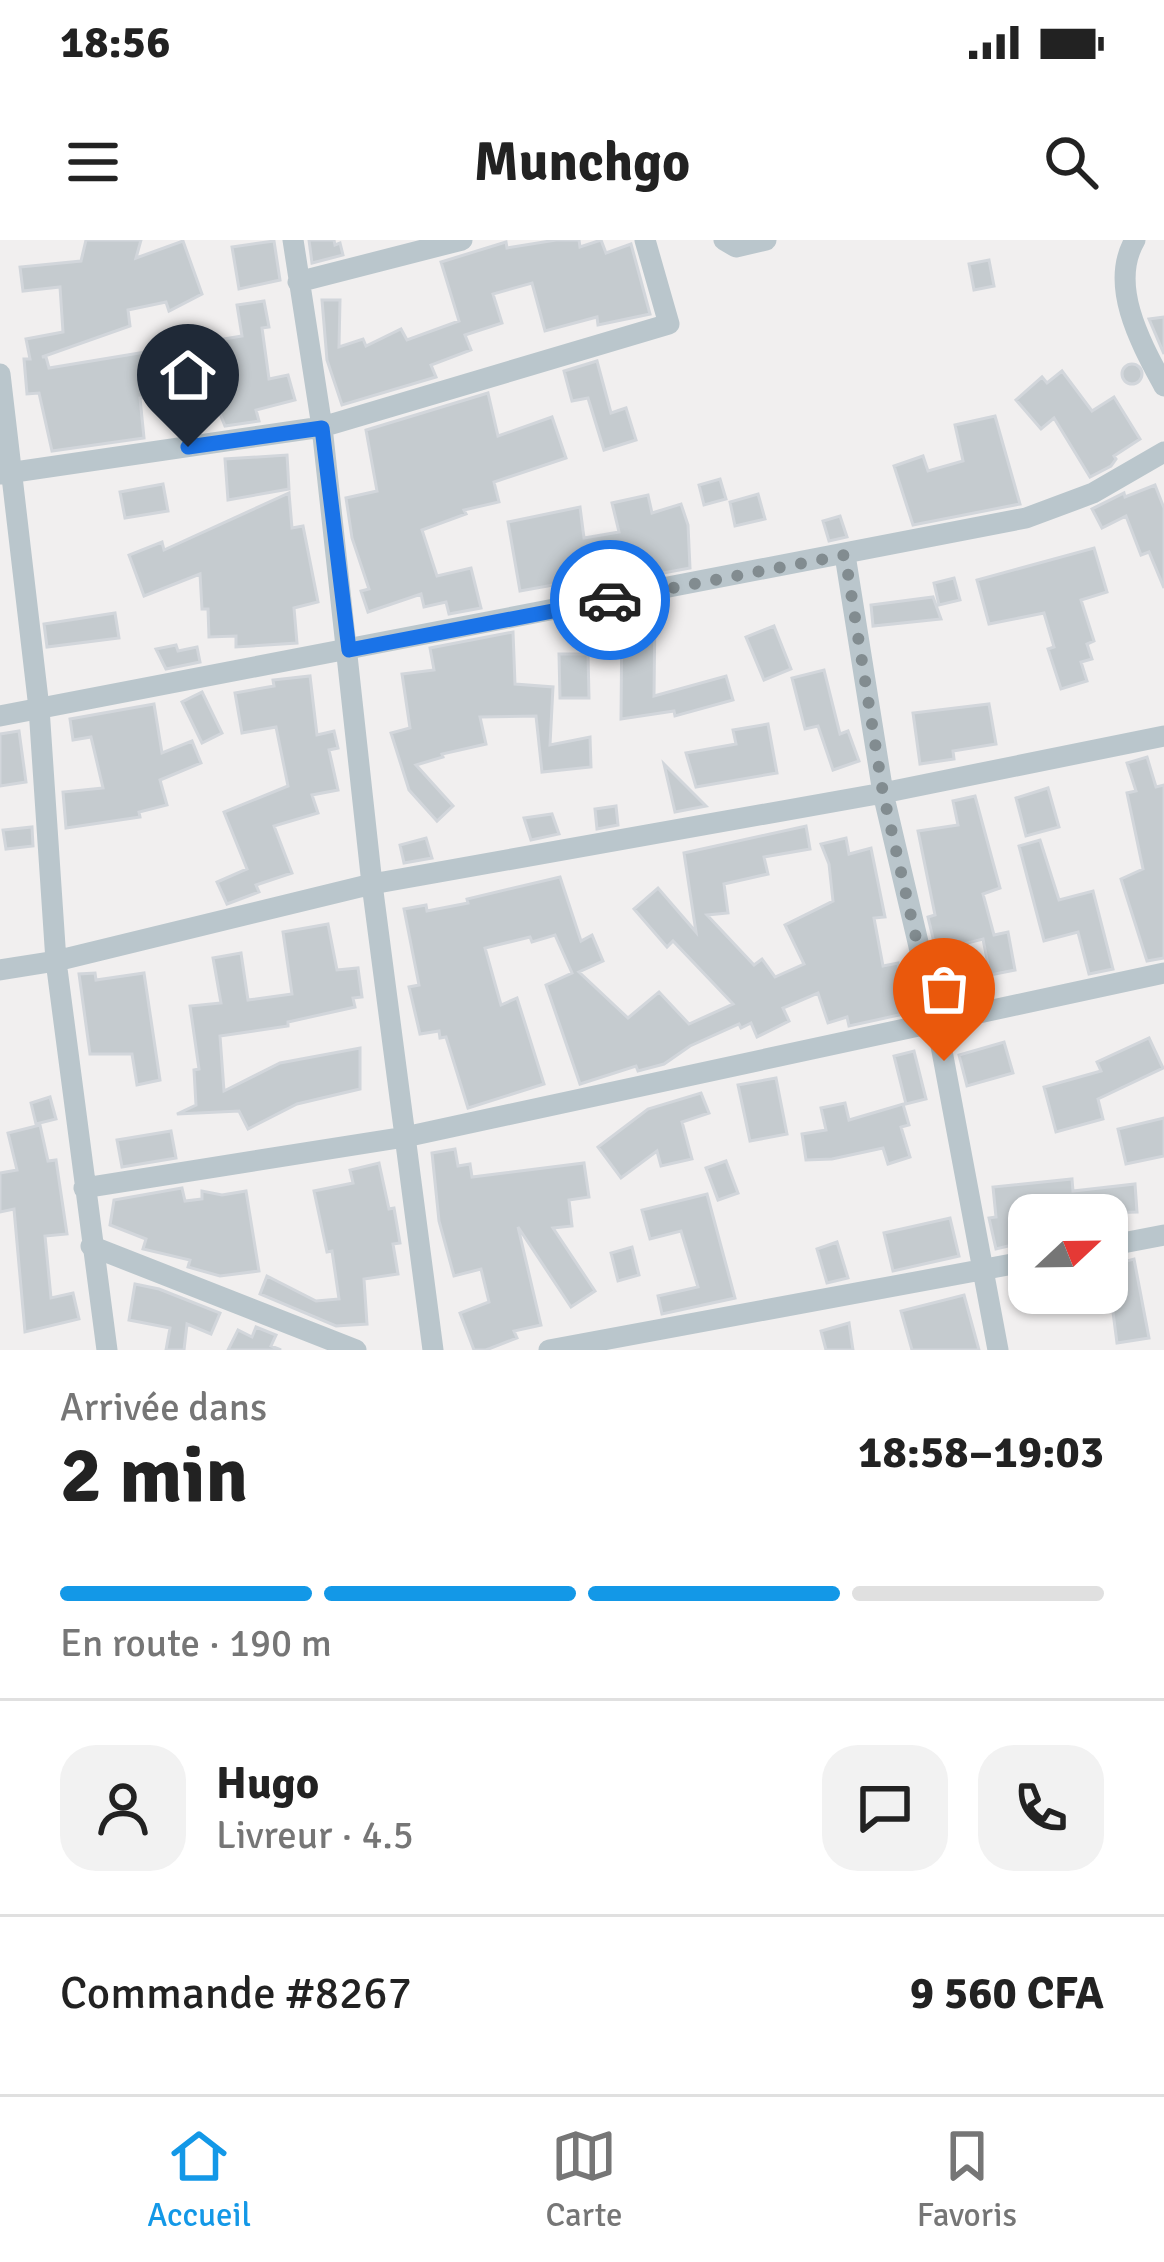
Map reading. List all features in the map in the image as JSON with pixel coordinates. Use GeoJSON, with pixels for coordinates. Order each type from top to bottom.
{"type":"FeatureCollection","features":[{"type":"Feature","properties":{"kind":"street"},"geometry":{"type":"LineString","coordinates":[[293,240],[322,428],[372,884],[434,1350]]}},
{"type":"Feature","properties":{"kind":"street"},"geometry":{"type":"LineString","coordinates":[[298,282],[462,240]]}},
{"type":"Feature","properties":{"kind":"street"},"geometry":{"type":"LineString","coordinates":[[5,473],[322,428],[669,324],[645,240]]}},
{"type":"Feature","properties":{"kind":"street"},"geometry":{"type":"LineString","coordinates":[[724,240],[736,248],[766,240]]}},
{"type":"Feature","properties":{"kind":"street"},"geometry":{"type":"LineString","coordinates":[[1135,240],[1124,294],[1164,386]]}},
{"type":"Feature","properties":{"kind":"street"},"geometry":{"type":"LineString","coordinates":[[0,374],[5,473],[39,708],[56,961],[106,1350]]}},
{"type":"Feature","properties":{"kind":"street"},"geometry":{"type":"LineString","coordinates":[[0,716],[1026,518],[1093,493],[1164,452]]}},
{"type":"Feature","properties":{"kind":"street"},"geometry":{"type":"LineString","coordinates":[[845,555],[883,793],[936,1019],[998,1350]]}},
{"type":"Feature","properties":{"kind":"street"},"geometry":{"type":"LineString","coordinates":[[0,970],[56,961],[372,884],[883,793],[1164,736]]}},
{"type":"Feature","properties":{"kind":"street"},"geometry":{"type":"LineString","coordinates":[[84,1188],[405,1137],[1164,973]]}},
{"type":"Feature","properties":{"kind":"street"},"geometry":{"type":"LineString","coordinates":[[1128,1242],[1164,1235]]}},
{"type":"Feature","properties":{"kind":"street"},"geometry":{"type":"LineString","coordinates":[[91,1246],[356,1350]]}},
{"type":"Feature","properties":{"kind":"street"},"geometry":{"type":"LineString","coordinates":[[549,1350],[1008,1265]]}},
{"type":"Feature","properties":{"kind":"building"},"geometry":{"type":"Polygon","coordinates":[[[86,240],[141,240],[136,258],[183,241],[202,294],[169,311],[166,302],[128,310],[130,326],[42,357],[49,368],[242,336],[237,305],[264,301],[269,327],[262,328],[269,379],[288,375],[295,400],[256,410],[259,421],[225,426],[218,409],[186,417],[179,392],[140,398],[144,438],[52,451],[39,393],[27,394],[24,359],[30,359],[26,339],[63,332],[60,287],[23,291],[20,267],[81,261],[86,240]]]}},
{"type":"Feature","properties":{"kind":"building"},"geometry":{"type":"Polygon","coordinates":[[[309,240],[334,240],[335,245],[340,243],[343,255],[312,263],[309,240]]]}},
{"type":"Feature","properties":{"kind":"building"},"geometry":{"type":"Polygon","coordinates":[[[579,240],[580,247],[601,240],[606,253],[631,244],[650,314],[598,325],[597,317],[545,331],[532,283],[493,294],[502,323],[465,335],[471,350],[431,365],[436,377],[342,405],[327,360],[322,300],[340,300],[339,347],[363,339],[366,346],[401,329],[407,340],[459,321],[441,262],[506,242],[507,248],[579,240]]]}},
{"type":"Feature","properties":{"kind":"building"},"geometry":{"type":"Polygon","coordinates":[[[274,241],[280,280],[239,289],[232,247],[274,241]]]}},
{"type":"Feature","properties":{"kind":"building"},"geometry":{"type":"Polygon","coordinates":[[[989,260],[994,286],[974,290],[969,264],[989,260]]]}},
{"type":"Feature","properties":{"kind":"building"},"geometry":{"type":"Polygon","coordinates":[[[1164,317],[1164,354],[1149,319],[1164,317]]]}},
{"type":"Feature","properties":{"kind":"building"},"geometry":{"type":"Polygon","coordinates":[[[597,361],[611,413],[626,408],[636,440],[604,450],[588,398],[572,401],[564,371],[597,361]]]}},
{"type":"Feature","properties":{"kind":"building"},"geometry":{"type":"Polygon","coordinates":[[[1132,364],[1142,374],[1132,384],[1122,374],[1132,364]]]}},
{"type":"Feature","properties":{"kind":"building"},"geometry":{"type":"Polygon","coordinates":[[[1062,371],[1092,411],[1114,397],[1140,439],[1114,456],[1111,466],[1090,477],[1054,418],[1041,429],[1016,400],[1042,377],[1047,383],[1062,371]]]}},
{"type":"Feature","properties":{"kind":"building"},"geometry":{"type":"Polygon","coordinates":[[[488,393],[498,436],[552,417],[566,458],[494,482],[499,502],[464,510],[466,514],[422,530],[437,576],[471,568],[481,608],[449,614],[446,602],[424,607],[421,594],[368,612],[361,591],[369,589],[352,538],[346,498],[377,491],[366,430],[488,393]]]}},
{"type":"Feature","properties":{"kind":"building"},"geometry":{"type":"Polygon","coordinates":[[[995,416],[1020,504],[913,525],[894,466],[923,456],[928,471],[963,461],[955,425],[995,416]]]}},
{"type":"Feature","properties":{"kind":"building"},"geometry":{"type":"Polygon","coordinates":[[[287,455],[289,489],[228,500],[225,459],[287,455]]]}},
{"type":"Feature","properties":{"kind":"building"},"geometry":{"type":"Polygon","coordinates":[[[720,479],[726,499],[704,505],[699,485],[720,479]]]}},
{"type":"Feature","properties":{"kind":"building"},"geometry":{"type":"Polygon","coordinates":[[[163,484],[168,511],[125,518],[120,492],[163,484]]]}},
{"type":"Feature","properties":{"kind":"building"},"geometry":{"type":"Polygon","coordinates":[[[1155,485],[1164,508],[1164,588],[1149,552],[1141,555],[1126,516],[1102,528],[1092,509],[1155,485]]]}},
{"type":"Feature","properties":{"kind":"building"},"geometry":{"type":"Polygon","coordinates":[[[289,493],[292,528],[303,526],[318,602],[294,608],[297,643],[236,647],[236,636],[209,637],[200,574],[144,596],[129,555],[162,542],[164,550],[289,493]]]}},
{"type":"Feature","properties":{"kind":"building"},"geometry":{"type":"Polygon","coordinates":[[[758,494],[765,519],[735,526],[730,502],[758,494]]]}},
{"type":"Feature","properties":{"kind":"building"},"geometry":{"type":"Polygon","coordinates":[[[648,495],[652,513],[681,504],[688,525],[690,568],[610,583],[593,585],[592,578],[520,591],[508,522],[580,507],[584,538],[619,532],[612,503],[648,495]]]}},
{"type":"Feature","properties":{"kind":"building"},"geometry":{"type":"Polygon","coordinates":[[[840,516],[847,537],[829,541],[823,521],[840,516]]]}},
{"type":"Feature","properties":{"kind":"building"},"geometry":{"type":"Polygon","coordinates":[[[1094,548],[1107,592],[1081,600],[1094,641],[1087,644],[1092,659],[1081,662],[1087,681],[1061,689],[1048,649],[1054,647],[1044,613],[989,624],[977,580],[1094,548]]]}},
{"type":"Feature","properties":{"kind":"building"},"geometry":{"type":"Polygon","coordinates":[[[954,578],[960,600],[939,605],[934,583],[954,578]]]}},
{"type":"Feature","properties":{"kind":"building"},"geometry":{"type":"Polygon","coordinates":[[[933,597],[941,619],[873,626],[871,605],[933,597]]]}},
{"type":"Feature","properties":{"kind":"building"},"geometry":{"type":"Polygon","coordinates":[[[655,605],[654,696],[726,676],[733,700],[675,716],[674,711],[621,719],[622,611],[655,605]]]}},
{"type":"Feature","properties":{"kind":"building"},"geometry":{"type":"Polygon","coordinates":[[[115,613],[119,638],[47,647],[44,624],[115,613]]]}},
{"type":"Feature","properties":{"kind":"building"},"geometry":{"type":"Polygon","coordinates":[[[774,626],[791,669],[764,680],[746,637],[774,626]]]}},
{"type":"Feature","properties":{"kind":"building"},"geometry":{"type":"Polygon","coordinates":[[[513,632],[515,684],[553,687],[550,745],[590,737],[591,767],[542,772],[536,716],[480,717],[486,744],[416,765],[453,806],[437,821],[409,790],[391,733],[410,728],[402,674],[434,670],[430,648],[513,632]]]}},
{"type":"Feature","properties":{"kind":"building"},"geometry":{"type":"Polygon","coordinates":[[[176,645],[178,651],[197,647],[200,662],[166,669],[156,649],[176,645]]]}},
{"type":"Feature","properties":{"kind":"building"},"geometry":{"type":"Polygon","coordinates":[[[559,654],[588,654],[589,698],[560,698],[559,654]]]}},
{"type":"Feature","properties":{"kind":"building"},"geometry":{"type":"Polygon","coordinates":[[[824,670],[840,734],[848,731],[859,761],[833,770],[818,726],[805,729],[792,678],[824,670]]]}},
{"type":"Feature","properties":{"kind":"building"},"geometry":{"type":"Polygon","coordinates":[[[310,676],[317,735],[334,731],[338,748],[329,750],[338,790],[312,795],[318,813],[274,826],[292,873],[256,885],[259,892],[227,904],[217,882],[247,869],[224,812],[288,786],[276,727],[242,733],[235,693],[274,686],[273,680],[310,676]]]}},
{"type":"Feature","properties":{"kind":"building"},"geometry":{"type":"Polygon","coordinates":[[[202,692],[222,733],[202,743],[182,702],[202,692]]]}},
{"type":"Feature","properties":{"kind":"building"},"geometry":{"type":"Polygon","coordinates":[[[154,704],[162,753],[192,741],[201,763],[160,780],[167,805],[139,812],[140,817],[66,828],[63,792],[103,788],[91,737],[73,740],[70,719],[154,704]]]}},
{"type":"Feature","properties":{"kind":"building"},"geometry":{"type":"Polygon","coordinates":[[[989,704],[996,744],[953,751],[954,759],[920,764],[913,713],[989,704]]]}},
{"type":"Feature","properties":{"kind":"building"},"geometry":{"type":"Polygon","coordinates":[[[768,724],[777,773],[696,787],[686,753],[736,744],[733,730],[768,724]]]}},
{"type":"Feature","properties":{"kind":"building"},"geometry":{"type":"Polygon","coordinates":[[[19,731],[26,782],[0,786],[0,734],[19,731]]]}},
{"type":"Feature","properties":{"kind":"building"},"geometry":{"type":"Polygon","coordinates":[[[1147,757],[1156,787],[1164,785],[1164,958],[1147,961],[1121,879],[1143,869],[1127,793],[1136,791],[1127,763],[1147,757]]]}},
{"type":"Feature","properties":{"kind":"building"},"geometry":{"type":"Polygon","coordinates":[[[664,764],[706,806],[675,812],[664,764]]]}},
{"type":"Feature","properties":{"kind":"building"},"geometry":{"type":"Polygon","coordinates":[[[1048,788],[1059,827],[1026,836],[1016,798],[1048,788]]]}},
{"type":"Feature","properties":{"kind":"building"},"geometry":{"type":"Polygon","coordinates":[[[975,796],[1000,888],[983,894],[994,935],[1008,932],[1015,970],[990,975],[983,939],[936,951],[928,917],[935,915],[918,831],[958,825],[953,801],[975,796]]]}},
{"type":"Feature","properties":{"kind":"building"},"geometry":{"type":"Polygon","coordinates":[[[616,806],[618,825],[597,829],[595,809],[616,806]]]}},
{"type":"Feature","properties":{"kind":"building"},"geometry":{"type":"Polygon","coordinates":[[[552,814],[559,834],[531,840],[524,818],[552,814]]]}},
{"type":"Feature","properties":{"kind":"building"},"geometry":{"type":"Polygon","coordinates":[[[806,826],[810,849],[764,857],[768,874],[724,884],[728,913],[707,915],[754,965],[762,959],[775,977],[804,964],[785,925],[833,901],[829,864],[821,844],[846,838],[849,854],[871,848],[885,917],[874,918],[883,966],[898,963],[908,1013],[849,1026],[847,1017],[828,1023],[818,993],[783,1008],[789,1021],[757,1037],[751,1023],[741,1028],[739,1024],[690,1046],[664,1064],[638,1071],[636,1066],[580,1084],[546,985],[572,973],[555,935],[532,942],[530,937],[485,948],[501,1005],[517,998],[544,1084],[468,1108],[446,1037],[440,1038],[439,1031],[420,1034],[409,987],[419,985],[404,909],[426,905],[427,911],[468,903],[467,899],[560,877],[581,941],[592,935],[603,961],[579,972],[628,1018],[659,992],[689,1024],[733,1004],[673,941],[667,947],[634,909],[658,888],[696,932],[684,853],[806,826]]]}},
{"type":"Feature","properties":{"kind":"building"},"geometry":{"type":"Polygon","coordinates":[[[32,827],[33,846],[6,849],[3,830],[32,827]]]}},
{"type":"Feature","properties":{"kind":"building"},"geometry":{"type":"Polygon","coordinates":[[[426,838],[432,858],[404,863],[400,845],[426,838]]]}},
{"type":"Feature","properties":{"kind":"building"},"geometry":{"type":"Polygon","coordinates":[[[1040,840],[1059,900],[1093,891],[1113,969],[1089,974],[1078,932],[1044,941],[1019,846],[1040,840]]]}},
{"type":"Feature","properties":{"kind":"building"},"geometry":{"type":"Polygon","coordinates":[[[328,924],[337,970],[358,968],[362,997],[353,998],[355,1007],[288,1022],[288,1026],[220,1036],[224,1091],[280,1063],[360,1048],[360,1089],[297,1104],[248,1129],[239,1111],[177,1114],[196,1105],[194,1070],[199,1069],[190,1006],[221,1003],[213,958],[241,953],[248,1000],[292,994],[283,932],[328,924]]]}},
{"type":"Feature","properties":{"kind":"building"},"geometry":{"type":"Polygon","coordinates":[[[95,973],[96,980],[144,973],[160,1080],[137,1085],[132,1054],[90,1054],[79,974],[95,973]]]}},
{"type":"Feature","properties":{"kind":"building"},"geometry":{"type":"Polygon","coordinates":[[[1149,1038],[1163,1068],[1098,1099],[1103,1119],[1056,1132],[1044,1087],[1101,1071],[1097,1062],[1149,1038]]]}},
{"type":"Feature","properties":{"kind":"building"},"geometry":{"type":"Polygon","coordinates":[[[1004,1042],[1013,1073],[967,1086],[959,1055],[1004,1042]]]}},
{"type":"Feature","properties":{"kind":"building"},"geometry":{"type":"Polygon","coordinates":[[[914,1051],[926,1099],[906,1104],[894,1056],[914,1051]]]}},
{"type":"Feature","properties":{"kind":"building"},"geometry":{"type":"Polygon","coordinates":[[[776,1078],[787,1134],[750,1141],[738,1085],[776,1078]]]}},
{"type":"Feature","properties":{"kind":"building"},"geometry":{"type":"Polygon","coordinates":[[[701,1093],[709,1113],[682,1122],[692,1159],[661,1166],[657,1151],[621,1178],[598,1147],[648,1109],[701,1093]]]}},
{"type":"Feature","properties":{"kind":"building"},"geometry":{"type":"Polygon","coordinates":[[[50,1097],[56,1119],[36,1124],[31,1103],[50,1097]]]}},
{"type":"Feature","properties":{"kind":"building"},"geometry":{"type":"Polygon","coordinates":[[[845,1103],[849,1120],[903,1104],[909,1125],[901,1127],[910,1157],[888,1164],[883,1148],[806,1160],[802,1134],[826,1130],[821,1108],[845,1103]]]}},
{"type":"Feature","properties":{"kind":"building"},"geometry":{"type":"Polygon","coordinates":[[[1164,1118],[1164,1156],[1126,1164],[1118,1129],[1164,1118]]]}},
{"type":"Feature","properties":{"kind":"building"},"geometry":{"type":"Polygon","coordinates":[[[40,1125],[48,1161],[56,1160],[67,1234],[45,1236],[51,1298],[73,1293],[79,1319],[25,1332],[14,1209],[0,1212],[0,1173],[17,1170],[8,1133],[40,1125]]]}},
{"type":"Feature","properties":{"kind":"building"},"geometry":{"type":"Polygon","coordinates":[[[171,1131],[176,1158],[122,1167],[117,1140],[171,1131]]]}},
{"type":"Feature","properties":{"kind":"building"},"geometry":{"type":"Polygon","coordinates":[[[455,1149],[458,1166],[470,1164],[472,1177],[584,1163],[589,1197],[569,1200],[572,1226],[553,1228],[595,1291],[571,1307],[518,1227],[541,1325],[514,1331],[517,1338],[486,1350],[474,1350],[460,1313],[489,1302],[481,1269],[454,1276],[439,1221],[432,1153],[455,1149]]]}},
{"type":"Feature","properties":{"kind":"building"},"geometry":{"type":"Polygon","coordinates":[[[726,1161],[738,1193],[718,1200],[706,1168],[726,1161]]]}},
{"type":"Feature","properties":{"kind":"building"},"geometry":{"type":"Polygon","coordinates":[[[379,1163],[400,1243],[393,1244],[398,1274],[364,1279],[367,1324],[336,1326],[260,1294],[267,1276],[316,1301],[339,1299],[332,1251],[327,1252],[314,1191],[353,1183],[350,1170],[379,1163]]]}},
{"type":"Feature","properties":{"kind":"building"},"geometry":{"type":"Polygon","coordinates":[[[1072,1179],[1073,1191],[1135,1184],[1137,1212],[1128,1212],[1128,1194],[1008,1194],[1008,1246],[996,1249],[989,1218],[996,1217],[993,1187],[1072,1179]]]}},
{"type":"Feature","properties":{"kind":"building"},"geometry":{"type":"Polygon","coordinates":[[[182,1188],[185,1201],[202,1199],[202,1191],[222,1195],[246,1191],[259,1271],[220,1276],[188,1267],[190,1260],[143,1249],[146,1239],[110,1225],[114,1200],[182,1188]]]}},
{"type":"Feature","properties":{"kind":"building"},"geometry":{"type":"Polygon","coordinates":[[[707,1194],[735,1298],[662,1314],[658,1296],[698,1287],[681,1231],[650,1239],[642,1210],[707,1194]]]}},
{"type":"Feature","properties":{"kind":"building"},"geometry":{"type":"Polygon","coordinates":[[[950,1218],[959,1256],[893,1271],[884,1233],[950,1218]]]}},
{"type":"Feature","properties":{"kind":"building"},"geometry":{"type":"Polygon","coordinates":[[[837,1242],[848,1278],[827,1283],[817,1249],[837,1242]]]}},
{"type":"Feature","properties":{"kind":"building"},"geometry":{"type":"Polygon","coordinates":[[[632,1247],[639,1275],[618,1281],[611,1253],[632,1247]]]}},
{"type":"Feature","properties":{"kind":"building"},"geometry":{"type":"Polygon","coordinates":[[[1134,1259],[1149,1338],[1117,1343],[1113,1314],[1128,1314],[1128,1261],[1134,1259]]]}},
{"type":"Feature","properties":{"kind":"building"},"geometry":{"type":"Polygon","coordinates":[[[135,1284],[220,1313],[211,1334],[187,1324],[184,1350],[166,1350],[170,1328],[129,1320],[135,1284]]]}},
{"type":"Feature","properties":{"kind":"building"},"geometry":{"type":"Polygon","coordinates":[[[964,1295],[979,1350],[912,1350],[901,1311],[964,1295]]]}},
{"type":"Feature","properties":{"kind":"building"},"geometry":{"type":"Polygon","coordinates":[[[849,1323],[853,1350],[826,1350],[821,1331],[849,1323]]]}},
{"type":"Feature","properties":{"kind":"building"},"geometry":{"type":"Polygon","coordinates":[[[256,1327],[276,1335],[271,1346],[281,1350],[228,1350],[238,1330],[252,1337],[256,1327]]]}},
{"type":"Feature","properties":{"kind":"way so far"},"geometry":{"type":"LineString","coordinates":[[610,600],[845,555],[883,793],[944,1061]]}},
{"type":"Feature","properties":{"kind":"route"},"geometry":{"type":"LineString","coordinates":[[188,447],[322,428],[349,650],[610,600]]}}]}
